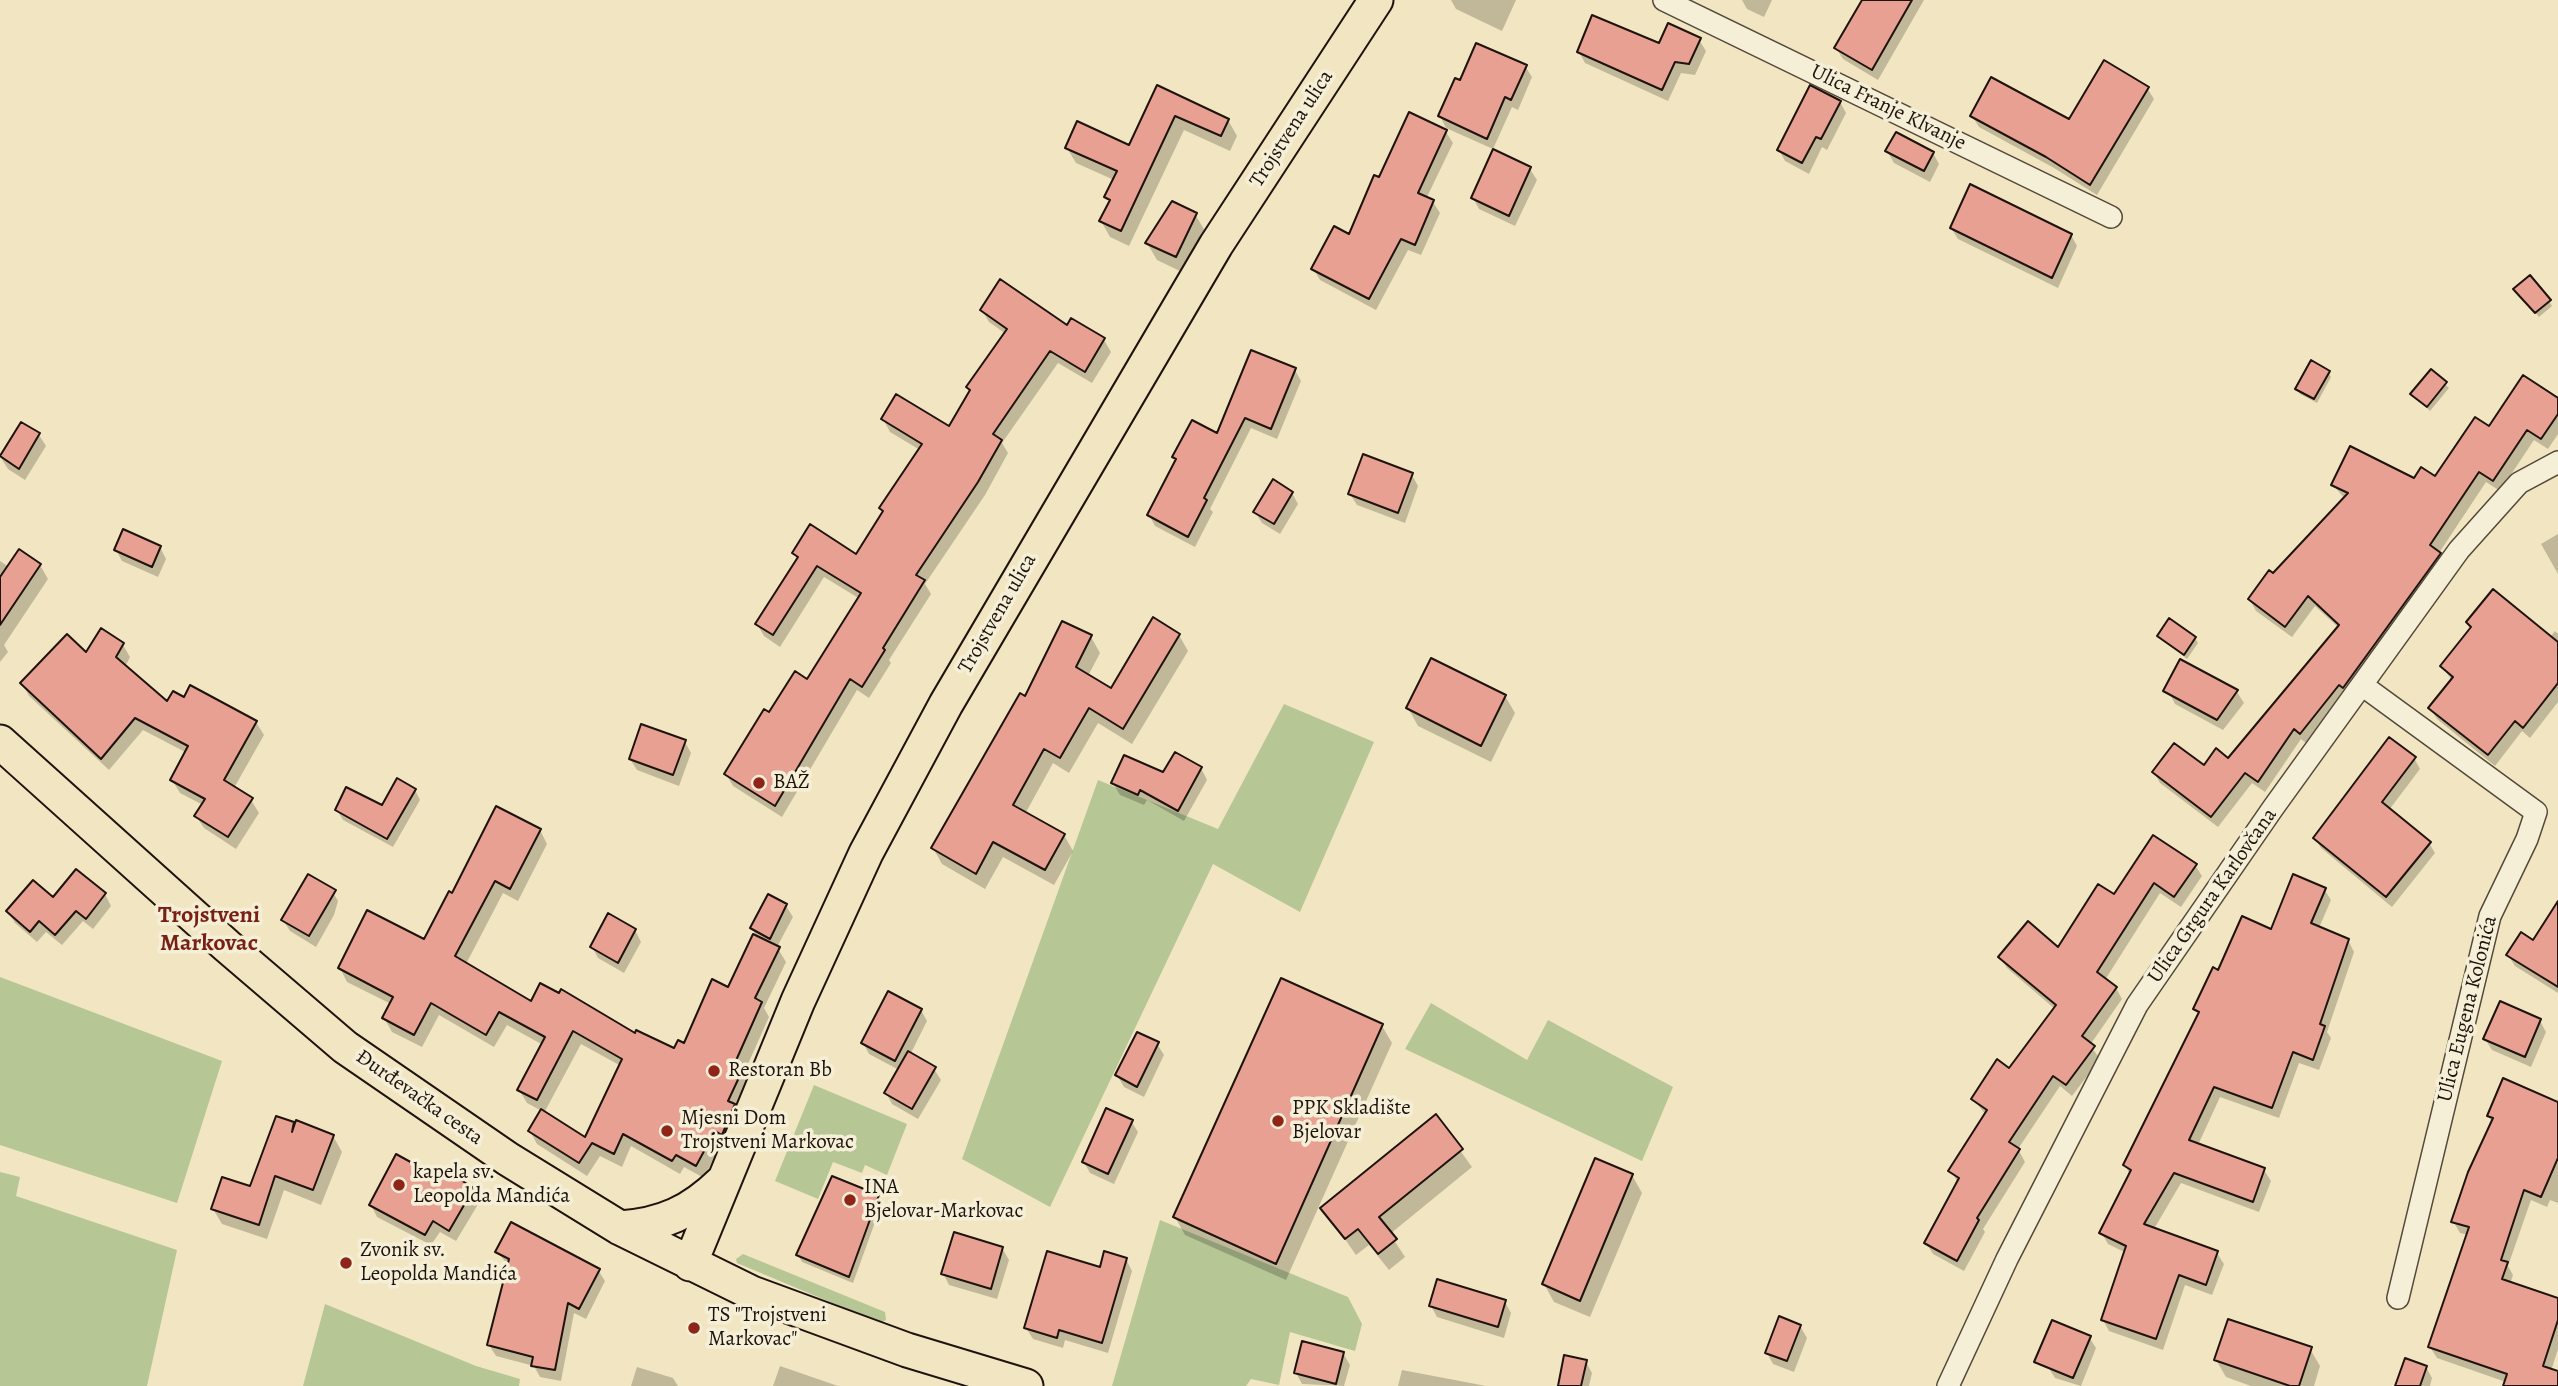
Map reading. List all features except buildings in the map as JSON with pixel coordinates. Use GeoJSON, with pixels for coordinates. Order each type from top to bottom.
{"type":"FeatureCollection","features":[{"type":"Feature","properties":{"kind":"main road","name":"Trojstvena ulica"},"geometry":{"type":"LineString","coordinates":[[690,1265],[798,1002],[860,865],[946,704],[1216,245],[1376,0]]}},
{"type":"Feature","properties":{"kind":"main road","name":"Đurđevačka cesta"},"geometry":{"type":"LineString","coordinates":[[0,742],[227,946],[345,1047],[438,1114],[620,1228],[690,1265],[819,1320],[1026,1386]]}},
{"type":"Feature","properties":{"kind":"main road"},"geometry":{"type":"LineString","coordinates":[[620,1228],[648,1226],[683,1214],[726,1178]]}},
{"type":"Feature","properties":{"kind":"street","name":"Ulica Franje Klvanje"},"geometry":{"type":"LineString","coordinates":[[1664,0],[2112,217]]}},
{"type":"Feature","properties":{"kind":"street","name":"Ulica Grgura Karlovčana"},"geometry":{"type":"LineString","coordinates":[[1948,1386],[2007,1259],[2137,1005],[2459,550],[2519,483],[2558,462]]}},
{"type":"Feature","properties":{"kind":"street","name":"Ulica Eugena Kolonića"},"geometry":{"type":"LineString","coordinates":[[2362,685],[2536,812],[2527,839],[2490,916],[2398,1298]]}},
{"type":"Feature","properties":{"kind":"green space"},"geometry":{"type":"Polygon","coordinates":[[[1284,704],[1374,742],[1300,912],[1213,864],[1050,1207],[962,1159],[1098,780],[1218,829],[1284,704]]]}},
{"type":"Feature","properties":{"kind":"green space"},"geometry":{"type":"Polygon","coordinates":[[[0,977],[222,1061],[177,1203],[0,1145],[0,977]]]}},
{"type":"Feature","properties":{"kind":"green space"},"geometry":{"type":"Polygon","coordinates":[[[1431,1003],[1527,1060],[1548,1020],[1673,1087],[1642,1161],[1405,1049],[1431,1003]]]}},
{"type":"Feature","properties":{"kind":"green space"},"geometry":{"type":"Polygon","coordinates":[[[814,1085],[907,1124],[887,1175],[865,1165],[862,1173],[833,1162],[818,1199],[775,1181],[814,1085]]]}},
{"type":"Feature","properties":{"kind":"green space"},"geometry":{"type":"Polygon","coordinates":[[[0,1172],[20,1177],[16,1196],[177,1250],[147,1386],[0,1386],[0,1172]]]}},
{"type":"Feature","properties":{"kind":"green space"},"geometry":{"type":"Polygon","coordinates":[[[1160,1220],[1348,1297],[1362,1324],[1355,1351],[1290,1332],[1279,1385],[1251,1379],[1246,1386],[1112,1386],[1160,1220]]]}},
{"type":"Feature","properties":{"kind":"green space"},"geometry":{"type":"Polygon","coordinates":[[[743,1254],[885,1312],[886,1320],[880,1323],[737,1263],[736,1259],[743,1254]]]}},
{"type":"Feature","properties":{"kind":"green space"},"geometry":{"type":"Polygon","coordinates":[[[325,1304],[476,1366],[520,1379],[519,1386],[303,1386],[325,1304]]]}},
{"type":"Feature","properties":{"kind":"place","name":"BAŽ"},"geometry":{"type":"Point","coordinates":[759,783]}},
{"type":"Feature","properties":{"kind":"place","name":"Restoran Bb"},"geometry":{"type":"Point","coordinates":[714,1071]}},
{"type":"Feature","properties":{"kind":"place","name":"PPK Skladište Bjelovar"},"geometry":{"type":"Point","coordinates":[1278,1121]}},
{"type":"Feature","properties":{"kind":"place","name":"Mjesni Dom Trojstveni Markovac"},"geometry":{"type":"Point","coordinates":[667,1131]}},
{"type":"Feature","properties":{"kind":"place","name":"kapela sv. Leopolda Mandića"},"geometry":{"type":"Point","coordinates":[399,1185]}},
{"type":"Feature","properties":{"kind":"place","name":"INA Bjelovar-Markovac"},"geometry":{"type":"Point","coordinates":[850,1200]}},
{"type":"Feature","properties":{"kind":"place","name":"Zvonik sv. Leopolda Mandića"},"geometry":{"type":"Point","coordinates":[346,1263]}},
{"type":"Feature","properties":{"kind":"place","name":"TS \"Trojstveni Markovac\""},"geometry":{"type":"Point","coordinates":[694,1328]}},
{"type":"Feature","properties":{"kind":"district","name":"Trojstveni Markovac"},"geometry":{"type":"Point","coordinates":[209,930]}}]}
